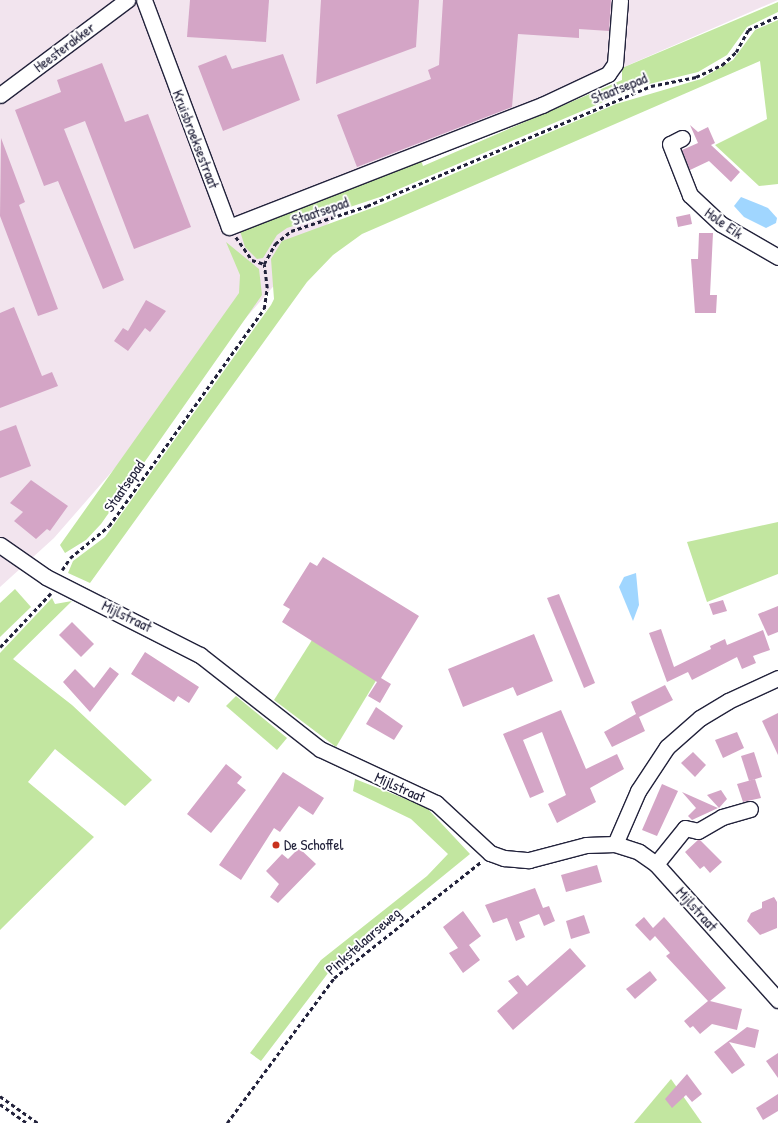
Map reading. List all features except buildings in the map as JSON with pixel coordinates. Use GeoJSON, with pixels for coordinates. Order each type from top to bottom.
{"type":"FeatureCollection","features":[{"type":"Feature","properties":{"kind":"street","name":"Heesterakker"},"geometry":{"type":"LineString","coordinates":[[0,95],[127,0]]}},
{"type":"Feature","properties":{"kind":"street","name":"Kruisbroeksestraat"},"geometry":{"type":"LineString","coordinates":[[144,0],[229,227]]}},
{"type":"Feature","properties":{"kind":"street"},"geometry":{"type":"LineString","coordinates":[[229,227],[534,108],[608,74],[615,64],[620,0]]}},
{"type":"Feature","properties":{"kind":"street","name":"Hole Eik"},"geometry":{"type":"LineString","coordinates":[[682,138],[670,144],[690,195],[721,224],[778,258]]}},
{"type":"Feature","properties":{"kind":"street","name":"Mijlstraat"},"geometry":{"type":"LineString","coordinates":[[0,545],[57,582],[200,655],[320,749],[436,803],[490,853],[509,859],[529,860],[586,845],[615,844],[639,852],[656,864],[778,1000]]}},
{"type":"Feature","properties":{"kind":"street"},"geometry":{"type":"LineString","coordinates":[[615,844],[638,791],[667,746],[700,718],[728,701],[778,678]]}},
{"type":"Feature","properties":{"kind":"street"},"geometry":{"type":"LineString","coordinates":[[656,864],[685,828],[698,831],[722,817],[750,809]]}},
{"type":"Feature","properties":{"kind":"path","name":"Staatsepad"},"geometry":{"type":"LineString","coordinates":[[0,647],[48,599],[70,558],[109,526],[264,309],[267,288],[264,264],[275,244],[291,231],[367,206],[651,86],[696,77],[722,65],[736,52],[748,30],[778,16]]}},
{"type":"Feature","properties":{"kind":"path"},"geometry":{"type":"LineString","coordinates":[[229,227],[245,254],[264,264]]}},
{"type":"Feature","properties":{"kind":"path","name":"Pinkstelaarseweg"},"geometry":{"type":"LineString","coordinates":[[227,1123],[334,978],[490,853]]}},
{"type":"Feature","properties":{"kind":"path"},"geometry":{"type":"LineString","coordinates":[[0,1096],[38,1123]]}},
{"type":"Feature","properties":{"kind":"path"},"geometry":{"type":"LineString","coordinates":[[0,1104],[27,1123]]}},
{"type":"Feature","properties":{"kind":"shaded area"},"geometry":{"type":"Polygon","coordinates":[[[0,0],[778,0],[367,179],[54,538],[0,587],[0,0]]]}},
{"type":"Feature","properties":{"kind":"green space"},"geometry":{"type":"Polygon","coordinates":[[[778,2],[778,12],[747,27],[727,55],[698,72],[641,86],[380,197],[287,228],[277,235],[263,258],[257,259],[245,247],[240,231],[420,157],[423,166],[622,80],[622,68],[778,2]]]}},
{"type":"Feature","properties":{"kind":"green space"},"geometry":{"type":"Polygon","coordinates":[[[778,20],[778,184],[759,186],[715,145],[767,119],[760,61],[362,234],[333,255],[307,282],[90,583],[68,573],[73,561],[105,537],[271,305],[274,299],[271,259],[282,241],[383,204],[616,104],[701,79],[733,60],[755,30],[778,20]]]}},
{"type":"Feature","properties":{"kind":"green space"},"geometry":{"type":"Polygon","coordinates":[[[226,242],[259,269],[262,295],[101,524],[86,540],[65,553],[60,545],[239,293],[240,275],[226,242]]]}},
{"type":"Feature","properties":{"kind":"green space"},"geometry":{"type":"Polygon","coordinates":[[[778,522],[778,574],[707,602],[687,542],[778,522]]]}},
{"type":"Feature","properties":{"kind":"green space"},"geometry":{"type":"Polygon","coordinates":[[[15,589],[31,607],[0,637],[0,603],[15,589]]]}},
{"type":"Feature","properties":{"kind":"green space"},"geometry":{"type":"Polygon","coordinates":[[[52,598],[55,604],[72,601],[13,659],[72,705],[152,780],[125,806],[55,749],[28,782],[94,837],[0,930],[0,653],[52,598]]]}},
{"type":"Feature","properties":{"kind":"green space"},"geometry":{"type":"Polygon","coordinates":[[[319,629],[383,669],[336,747],[274,700],[319,629]]]}},
{"type":"Feature","properties":{"kind":"green space"},"geometry":{"type":"Polygon","coordinates":[[[236,696],[287,738],[277,750],[226,706],[236,696]]]}},
{"type":"Feature","properties":{"kind":"green space"},"geometry":{"type":"Polygon","coordinates":[[[355,779],[426,807],[470,854],[335,964],[261,1061],[250,1053],[321,960],[427,876],[448,854],[411,819],[353,791],[355,779]]]}},
{"type":"Feature","properties":{"kind":"green space"},"geometry":{"type":"Polygon","coordinates":[[[671,1079],[702,1123],[634,1123],[671,1079]]]}},
{"type":"Feature","properties":{"kind":"water"},"geometry":{"type":"Polygon","coordinates":[[[741,197],[768,208],[777,218],[776,223],[766,228],[744,217],[734,206],[741,197]]]}},
{"type":"Feature","properties":{"kind":"water"},"geometry":{"type":"Polygon","coordinates":[[[636,573],[639,605],[633,621],[619,587],[624,577],[636,573]]]}},
{"type":"Feature","properties":{"kind":"place","name":"De Schoffel"},"geometry":{"type":"Point","coordinates":[276,845]}}]}
